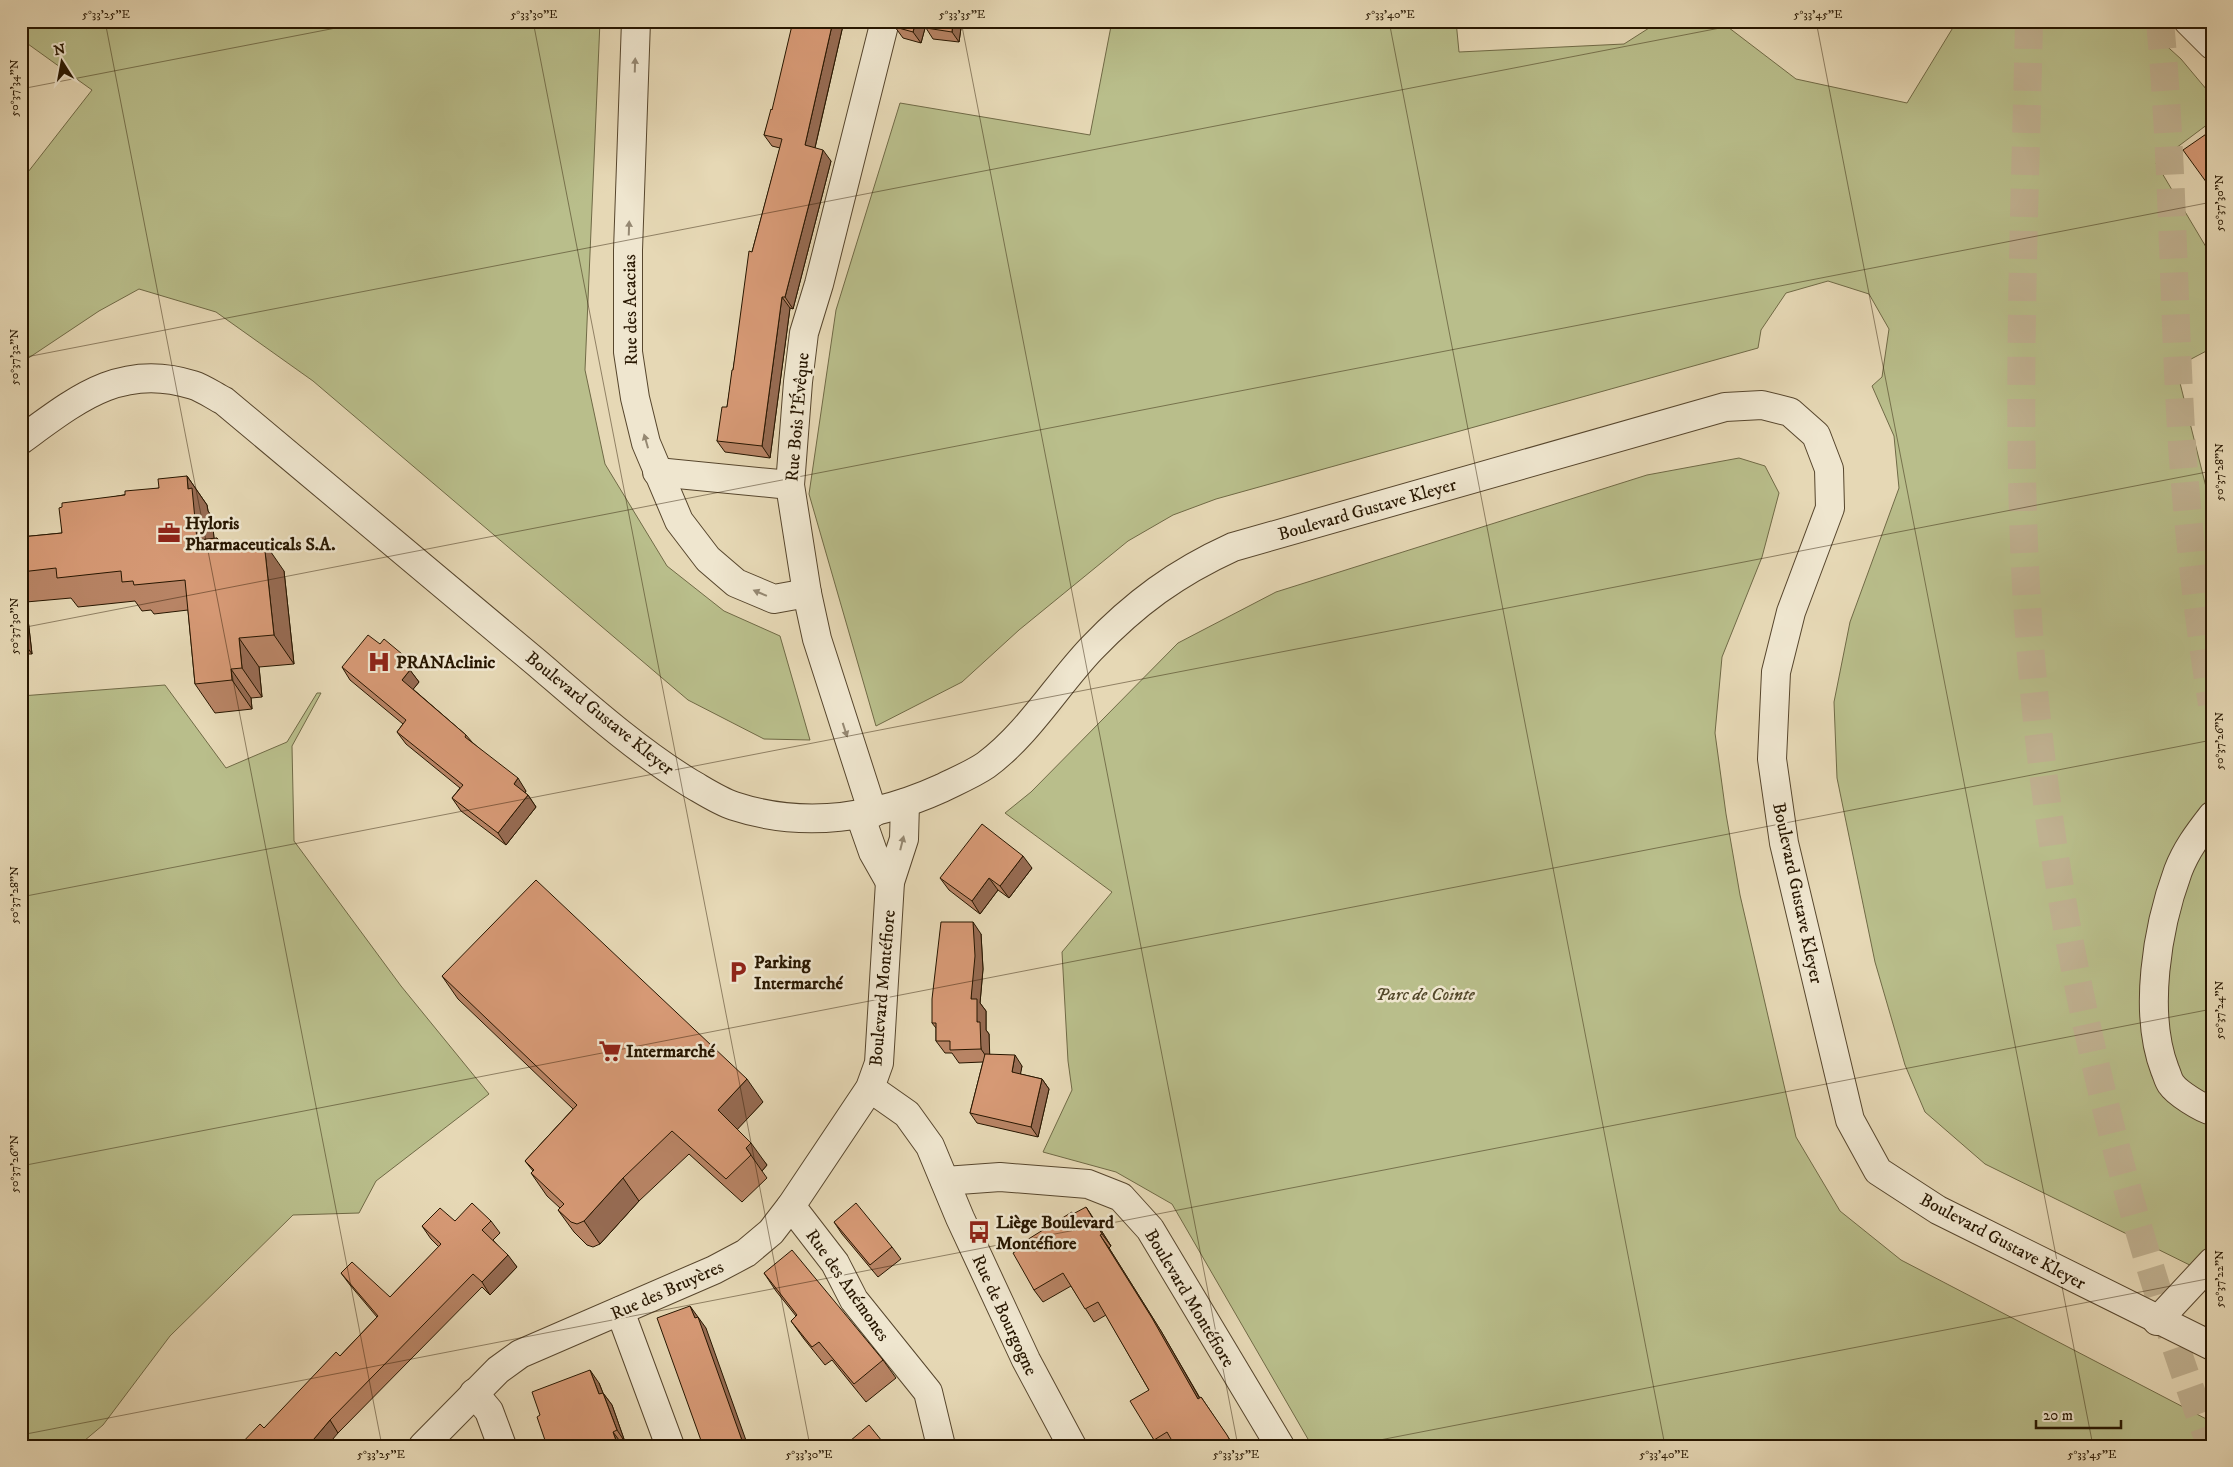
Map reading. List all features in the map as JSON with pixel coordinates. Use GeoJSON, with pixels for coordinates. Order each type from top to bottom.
{"type":"FeatureCollection","features":[{"type":"Feature","properties":{"kind":"street","name":"Rue des Acacias"},"geometry":{"type":"LineString","coordinates":[[636,21],[629,240],[628,352],[635,398],[646,443],[657,472],[680,521],[708,559],[736,583],[774,599],[807,593]]}},
{"type":"Feature","properties":{"kind":"street","name":"Rue Bois l'Évêque"},"geometry":{"type":"LineString","coordinates":[[885,21],[820,284],[804,333],[790,485],[807,593],[817,639],[866,814],[873,852],[890,882]]}},
{"type":"Feature","properties":{"kind":"street"},"geometry":{"type":"LineString","coordinates":[[2188,21],[2212,45]]}},
{"type":"Feature","properties":{"kind":"street","name":"Boulevard Gustave Kleyer"},"geometry":{"type":"LineString","coordinates":[[21,440],[67,407],[108,384],[157,377],[194,385],[224,401],[573,694],[664,767],[733,806],[785,818],[814,819],[866,814],[905,803],[955,782],[986,765],[1020,734],[1092,649],[1148,595],[1191,566],[1233,547],[1725,407],[1762,405],[1790,412],[1816,434],[1829,469],[1830,508],[1791,612],[1776,672],[1772,759],[1784,843],[1850,1120],[1878,1171],[1938,1210],[2212,1346]]}},
{"type":"Feature","properties":{"kind":"street"},"geometry":{"type":"LineString","coordinates":[[657,472],[790,485]]}},
{"type":"Feature","properties":{"kind":"street","name":"Boulevard Montéfiore"},"geometry":{"type":"LineString","coordinates":[[905,803],[904,840],[890,882],[881,1048],[879,1063],[870,1088],[908,1114],[930,1146],[946,1181],[1000,1177],[1088,1184],[1121,1197],[1150,1229],[1280,1446]]}},
{"type":"Feature","properties":{"kind":"street"},"geometry":{"type":"LineString","coordinates":[[2212,816],[2192,842],[2178,872],[2158,954],[2155,990],[2155,1027],[2159,1054],[2171,1084],[2202,1108],[2212,1111]]}},
{"type":"Feature","properties":{"kind":"street","name":"Rue des Bruyères"},"geometry":{"type":"LineString","coordinates":[[423,1446],[498,1370],[520,1354],[714,1270],[746,1253],[771,1232],[791,1206],[870,1088]]}},
{"type":"Feature","properties":{"kind":"street","name":"Rue de Bourgogne"},"geometry":{"type":"LineString","coordinates":[[946,1181],[960,1218],[1026,1360],[1072,1446]]}},
{"type":"Feature","properties":{"kind":"street","name":"Rue des Anémones"},"geometry":{"type":"LineString","coordinates":[[791,1206],[835,1263],[854,1300],[928,1392],[941,1446]]}},
{"type":"Feature","properties":{"kind":"street"},"geometry":{"type":"LineString","coordinates":[[2157,1320],[2212,1262]]}},
{"type":"Feature","properties":{"kind":"street"},"geometry":{"type":"LineString","coordinates":[[620,1311],[670,1446]]}},
{"type":"Feature","properties":{"kind":"street"},"geometry":{"type":"LineString","coordinates":[[474,1393],[489,1411],[502,1446]]}},
{"type":"Feature","properties":{"kind":"green space"},"geometry":{"type":"Polygon","coordinates":[[[21,21],[600,21],[585,370],[605,464],[667,566],[724,611],[780,636],[810,740],[764,739],[688,700],[313,381],[216,312],[139,289],[99,311],[21,363],[21,181],[92,90],[21,39],[21,21]]]}},
{"type":"Feature","properties":{"kind":"green space"},"geometry":{"type":"Polygon","coordinates":[[[1112,21],[1456,21],[1459,52],[1624,44],[1660,21],[1720,21],[1796,79],[1907,103],[1957,21],[2139,21],[2181,59],[2212,96],[2212,121],[2156,163],[2212,257],[2212,348],[2176,367],[2212,511],[2212,1276],[1985,1164],[1925,1112],[1905,1065],[1875,962],[1837,778],[1834,702],[1850,622],[1899,488],[1894,436],[1872,386],[1882,377],[1889,329],[1869,294],[1828,281],[1786,293],[1761,330],[1758,348],[1216,499],[1173,515],[1128,541],[1019,630],[962,682],[876,726],[809,494],[836,310],[900,103],[1090,135],[1112,21]]]}},
{"type":"Feature","properties":{"kind":"green space","name":"Parc de Cointe"},"geometry":{"type":"Polygon","coordinates":[[[1739,458],[1765,466],[1779,493],[1762,557],[1722,657],[1715,733],[1740,895],[1796,1137],[1840,1211],[1901,1260],[2212,1422],[2212,1446],[1312,1446],[1172,1204],[1116,1172],[1043,1152],[1072,1090],[1068,1061],[1062,952],[1112,892],[1005,813],[1031,792],[1178,643],[1276,592],[1647,475],[1739,458]]]}},
{"type":"Feature","properties":{"kind":"green space"},"geometry":{"type":"Polygon","coordinates":[[[165,685],[226,768],[287,742],[317,693],[321,693],[292,746],[294,841],[401,986],[489,1094],[376,1181],[359,1213],[293,1215],[170,1336],[103,1425],[78,1446],[21,1446],[21,696],[165,685]]]}},
{"type":"Feature","properties":{"kind":"building"},"geometry":{"type":"Polygon","coordinates":[[[793,21],[833,21],[805,145],[823,150],[785,297],[782,297],[762,446],[717,441],[722,407],[727,407],[749,251],[752,252],[782,139],[764,135],[772,110],[793,21]]]}},
{"type":"Feature","properties":{"kind":"building"},"geometry":{"type":"Polygon","coordinates":[[[897,21],[916,21],[913,32],[895,27],[897,21]]]}},
{"type":"Feature","properties":{"kind":"building"},"geometry":{"type":"Polygon","coordinates":[[[927,21],[953,21],[952,32],[926,28],[927,21]]]}},
{"type":"Feature","properties":{"kind":"building"},"geometry":{"type":"Polygon","coordinates":[[[2212,130],[2212,190],[2183,150],[2212,130]]]}},
{"type":"Feature","properties":{"kind":"building"},"geometry":{"type":"Polygon","coordinates":[[[187,476],[188,489],[192,488],[197,540],[217,538],[218,547],[264,542],[274,635],[239,638],[242,668],[231,669],[232,680],[195,684],[185,580],[134,585],[133,581],[122,582],[121,571],[57,578],[56,568],[21,572],[21,537],[62,533],[59,508],[62,507],[62,503],[125,495],[125,491],[159,488],[158,479],[187,476]]]}},
{"type":"Feature","properties":{"kind":"building"},"geometry":{"type":"Polygon","coordinates":[[[368,635],[380,644],[384,639],[402,654],[398,659],[410,670],[402,680],[466,735],[465,737],[518,778],[514,784],[528,795],[498,833],[452,798],[463,785],[397,732],[406,720],[342,667],[368,635]]]}},
{"type":"Feature","properties":{"kind":"building"},"geometry":{"type":"Polygon","coordinates":[[[982,824],[1023,856],[1000,886],[989,878],[972,901],[940,878],[982,824]]]}},
{"type":"Feature","properties":{"kind":"building","name":"Intermarché"},"geometry":{"type":"Polygon","coordinates":[[[536,880],[747,1079],[718,1110],[751,1143],[746,1148],[751,1155],[726,1179],[672,1131],[623,1178],[584,1221],[577,1224],[571,1222],[558,1210],[564,1204],[531,1173],[534,1170],[525,1161],[577,1105],[442,976],[536,880]]]}},
{"type":"Feature","properties":{"kind":"building"},"geometry":{"type":"Polygon","coordinates":[[[941,922],[973,922],[975,956],[971,999],[977,999],[977,1022],[980,1022],[981,1049],[950,1050],[950,1041],[936,1041],[936,1023],[932,1023],[932,999],[941,922]]]}},
{"type":"Feature","properties":{"kind":"building"},"geometry":{"type":"Polygon","coordinates":[[[985,1054],[1015,1055],[1012,1072],[1042,1079],[1031,1127],[970,1113],[985,1054]]]}},
{"type":"Feature","properties":{"kind":"building"},"geometry":{"type":"Polygon","coordinates":[[[472,1203],[491,1221],[482,1230],[508,1255],[482,1282],[473,1274],[330,1420],[308,1446],[239,1446],[260,1424],[264,1428],[336,1352],[340,1356],[378,1316],[341,1273],[352,1262],[390,1297],[441,1244],[422,1226],[440,1208],[455,1221],[472,1203]]]}},
{"type":"Feature","properties":{"kind":"building"},"geometry":{"type":"Polygon","coordinates":[[[856,1203],[892,1247],[870,1265],[834,1222],[856,1203]]]}},
{"type":"Feature","properties":{"kind":"building"},"geometry":{"type":"Polygon","coordinates":[[[1086,1207],[1102,1234],[1100,1235],[1152,1318],[1198,1399],[1201,1397],[1233,1446],[1175,1446],[1167,1432],[1154,1440],[1130,1401],[1149,1390],[1098,1302],[1085,1309],[1063,1273],[1034,1290],[1013,1253],[1024,1246],[1022,1243],[1072,1212],[1073,1214],[1086,1207]]]}},
{"type":"Feature","properties":{"kind":"building"},"geometry":{"type":"Polygon","coordinates":[[[792,1250],[883,1360],[854,1384],[819,1342],[812,1347],[791,1321],[797,1315],[764,1273],[792,1250]]]}},
{"type":"Feature","properties":{"kind":"building"},"geometry":{"type":"Polygon","coordinates":[[[690,1306],[695,1318],[698,1317],[744,1446],[703,1446],[657,1318],[690,1306]]]}},
{"type":"Feature","properties":{"kind":"building"},"geometry":{"type":"Polygon","coordinates":[[[590,1370],[599,1394],[603,1393],[617,1430],[613,1432],[618,1446],[547,1446],[537,1417],[540,1415],[532,1392],[590,1370]]]}},
{"type":"Feature","properties":{"kind":"building"},"geometry":{"type":"Polygon","coordinates":[[[869,1425],[886,1446],[844,1446],[869,1425]]]}},
{"type":"Feature","properties":{"kind":"tunnel"},"geometry":{"type":"LineString","coordinates":[[2029,21],[2021,385],[2023,531],[2036,711],[2049,818],[2066,925],[2088,1031],[2113,1136],[2142,1241],[2175,1344],[2211,1446]]}},
{"type":"Feature","properties":{"kind":"tunnel"},"geometry":{"type":"LineString","coordinates":[[2160,21],[2168,127],[2184,477],[2198,607],[2212,704]]}},
{"type":"Feature","properties":{"kind":"place","name":"Hyloris Pharmaceuticals S.A."},"geometry":{"type":"Point","coordinates":[169,533]}},
{"type":"Feature","properties":{"kind":"place","name":"PRANAclinic"},"geometry":{"type":"Point","coordinates":[379,662]}},
{"type":"Feature","properties":{"kind":"place","name":"Parking Intermarché"},"geometry":{"type":"Point","coordinates":[738,972]}},
{"type":"Feature","properties":{"kind":"place","name":"Intermarché"},"geometry":{"type":"Point","coordinates":[610,1051]}},
{"type":"Feature","properties":{"kind":"place","name":"Liège Boulevard Montéfiore"},"geometry":{"type":"Point","coordinates":[979,1232]}}]}
